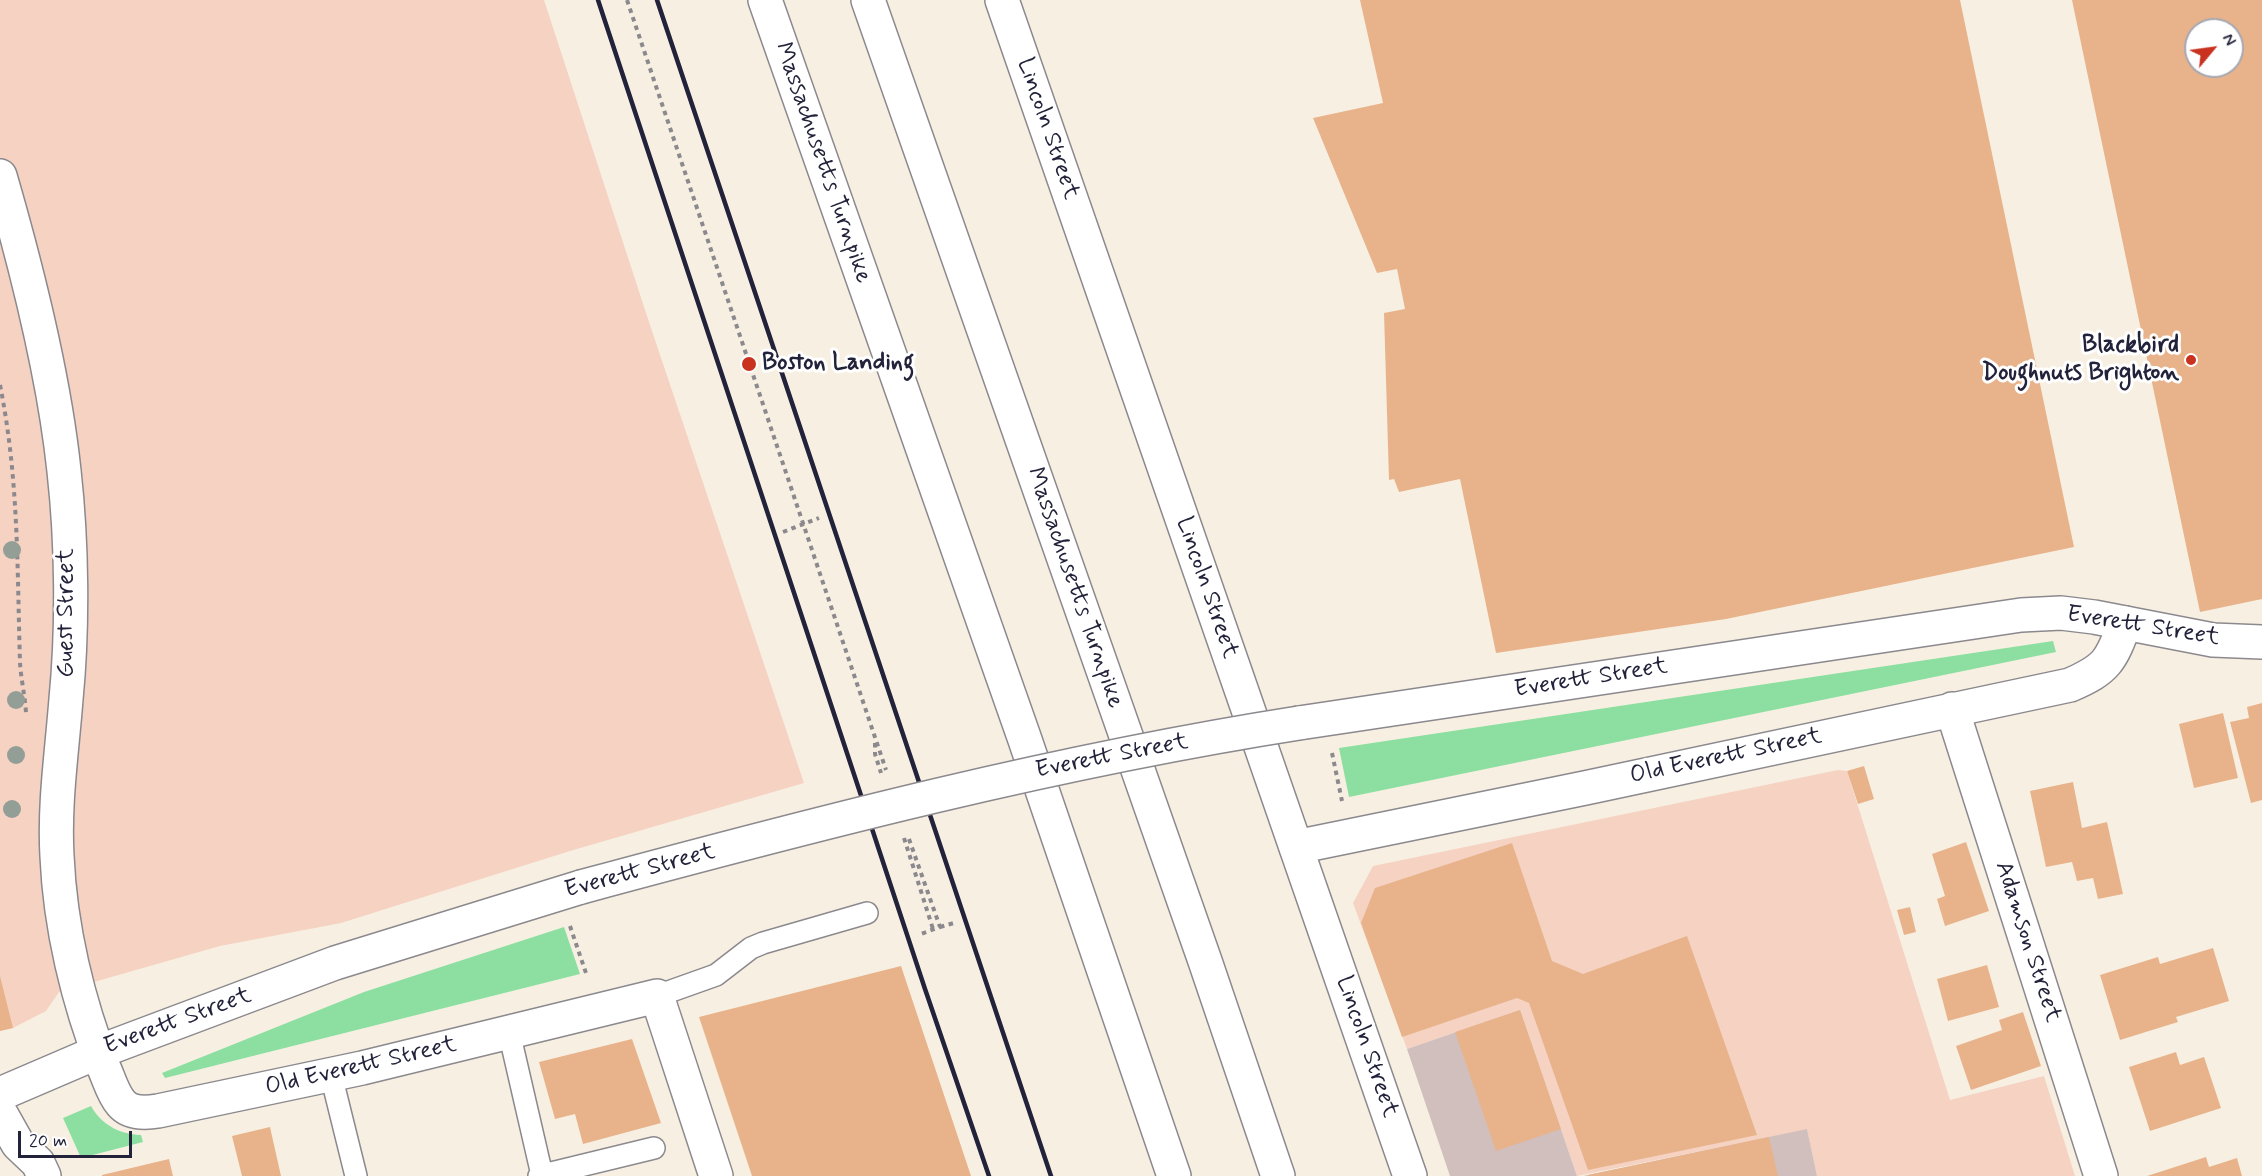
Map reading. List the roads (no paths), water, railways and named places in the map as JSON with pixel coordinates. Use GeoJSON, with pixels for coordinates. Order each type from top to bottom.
{"type":"FeatureCollection","features":[{"type":"Feature","properties":{"kind":"main road","name":"Massachusetts Turnpike"},"geometry":{"type":"LineString","coordinates":[[765,0],[1024,737],[1174,1176]]}},
{"type":"Feature","properties":{"kind":"main road","name":"Massachusetts Turnpike"},"geometry":{"type":"LineString","coordinates":[[868,0],[1205,961],[1278,1176]]}},
{"type":"Feature","properties":{"kind":"main road","name":"Lincoln Street"},"geometry":{"type":"LineString","coordinates":[[1002,0],[1410,1176]]}},
{"type":"Feature","properties":{"kind":"main road","name":"Guest Street"},"geometry":{"type":"LineString","coordinates":[[0,177],[37,324],[54,403],[64,471],[69,555],[69,639],[66,700],[57,787],[57,859],[66,938],[98,1052]]}},
{"type":"Feature","properties":{"kind":"main road","name":"Everett Street"},"geometry":{"type":"LineString","coordinates":[[0,1094],[98,1052],[364,953],[581,887],[817,824],[1086,761],[1299,723],[2021,615],[2061,613],[2213,640],[2262,642]]}},
{"type":"Feature","properties":{"kind":"main road","name":"Old Everett Street"},"geometry":{"type":"LineString","coordinates":[[1296,847],[2070,685],[2093,675],[2108,662],[2125,623]]}},
{"type":"Feature","properties":{"kind":"main road","name":"Adamson Street"},"geometry":{"type":"LineString","coordinates":[[1952,709],[2101,1176]]}},
{"type":"Feature","properties":{"kind":"main road","name":"Old Everett Street"},"geometry":{"type":"LineString","coordinates":[[98,1052],[120,1101],[128,1109],[158,1112],[331,1075],[657,996]]}},
{"type":"Feature","properties":{"kind":"main road"},"geometry":{"type":"LineString","coordinates":[[657,996],[716,1176]]}},
{"type":"Feature","properties":{"kind":"main road"},"geometry":{"type":"LineString","coordinates":[[0,1112],[18,1143],[38,1163],[44,1175]]}},
{"type":"Feature","properties":{"kind":"lane"},"geometry":{"type":"LineString","coordinates":[[657,996],[716,975],[751,948],[867,914]]}},
{"type":"Feature","properties":{"kind":"lane"},"geometry":{"type":"LineString","coordinates":[[509,1032],[541,1176],[654,1148]]}},
{"type":"Feature","properties":{"kind":"lane"},"geometry":{"type":"LineString","coordinates":[[331,1075],[356,1176]]}},
{"type":"Feature","properties":{"kind":"railway"},"geometry":{"type":"LineString","coordinates":[[598,0],[989,1176]]}},
{"type":"Feature","properties":{"kind":"railway"},"geometry":{"type":"LineString","coordinates":[[657,0],[1051,1176]]}},
{"type":"Feature","properties":{"kind":"place","name":"Blackbird Doughnuts Brighton"},"geometry":{"type":"Point","coordinates":[2191,360]}},
{"type":"Feature","properties":{"kind":"place","name":"Boston Landing"},"geometry":{"type":"Point","coordinates":[749,364]}}]}
